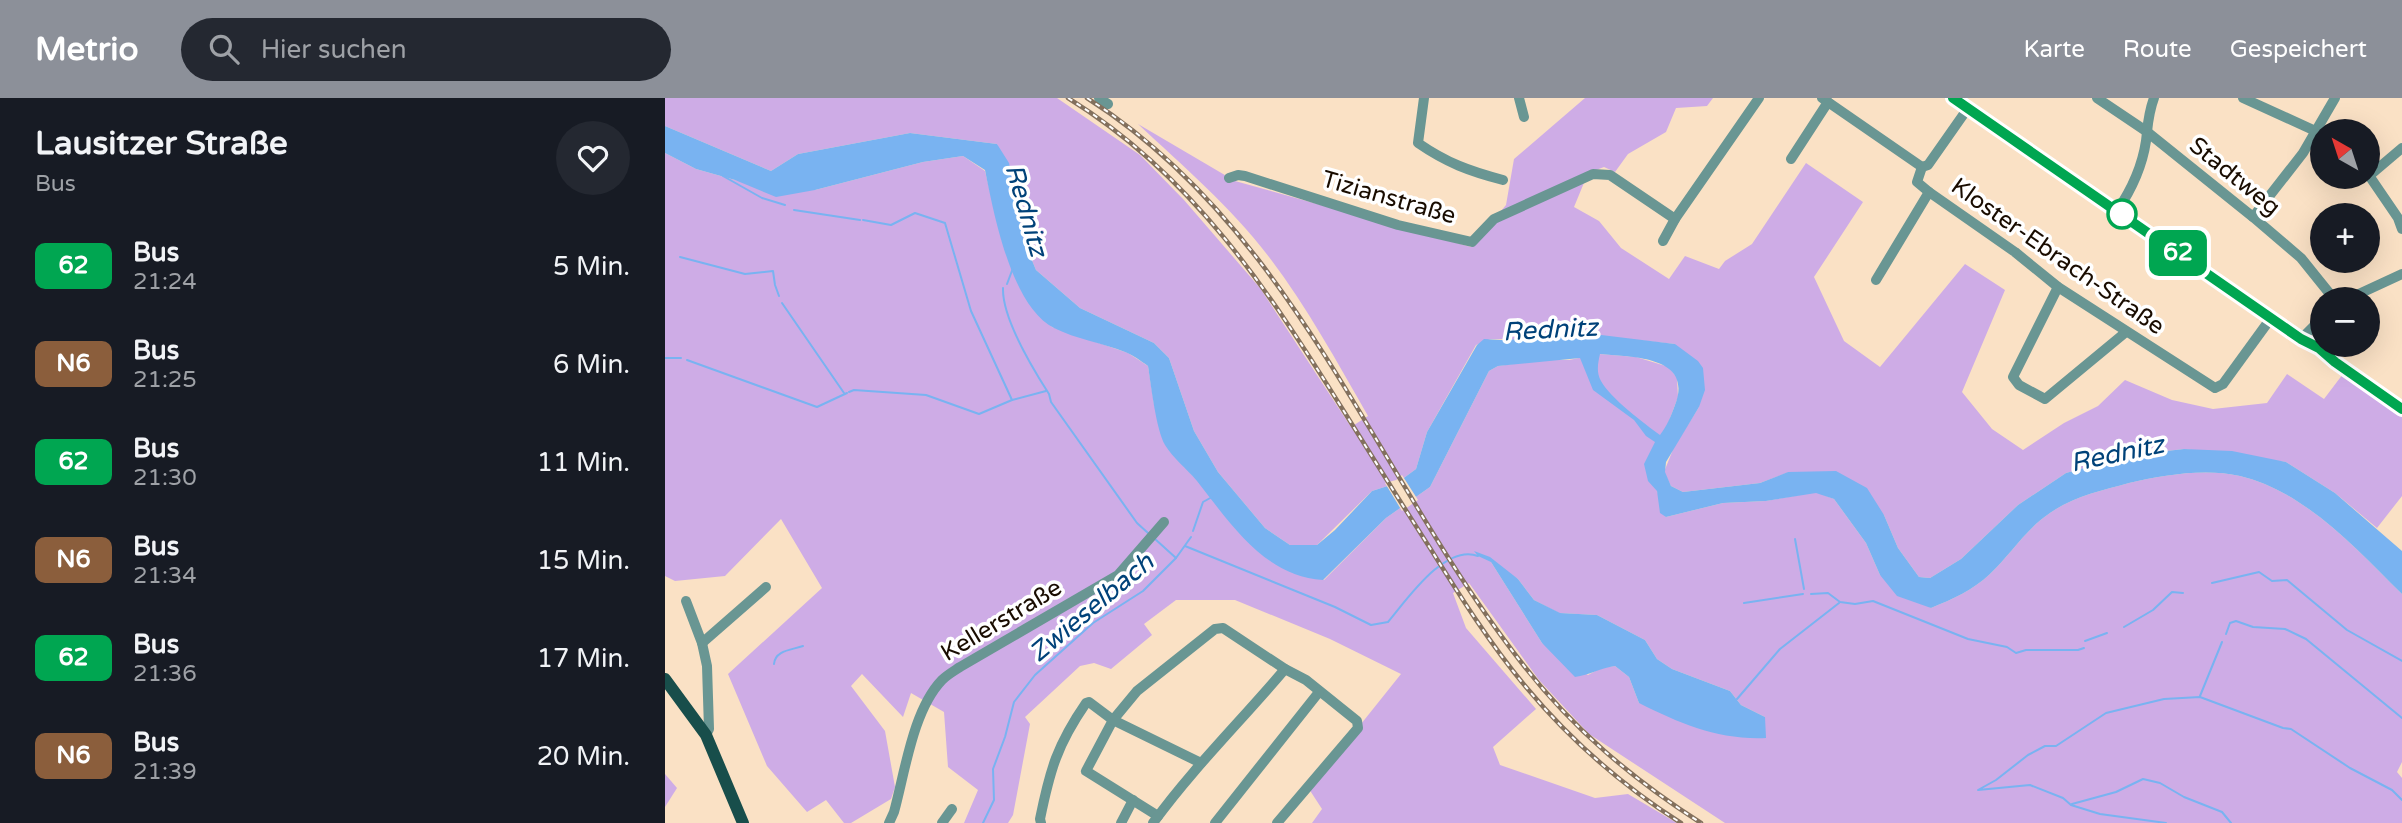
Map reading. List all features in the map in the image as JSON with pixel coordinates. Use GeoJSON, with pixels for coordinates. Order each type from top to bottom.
{"type":"FeatureCollection","features":[{"type":"Feature","properties":{"kind":"main road"},"geometry":{"type":"LineString","coordinates":[[1953,98],[2301,339],[2316,353],[2335,362],[2402,409]]}},
{"type":"Feature","properties":{"kind":"main road"},"geometry":{"type":"LineString","coordinates":[[665,679],[706,735],[743,823]]}},
{"type":"Feature","properties":{"kind":"street"},"geometry":{"type":"LineString","coordinates":[[1424,98],[1418,143],[1464,170],[1503,180]]}},
{"type":"Feature","properties":{"kind":"street"},"geometry":{"type":"LineString","coordinates":[[1519,98],[1524,117]]}},
{"type":"Feature","properties":{"kind":"street"},"geometry":{"type":"LineString","coordinates":[[1663,241],[1675,219],[1759,98]]}},
{"type":"Feature","properties":{"kind":"street","name":"Stadtweg"},"geometry":{"type":"LineString","coordinates":[[2097,98],[2146,131],[2253,217],[2301,258],[2324,287]]}},
{"type":"Feature","properties":{"kind":"street"},"geometry":{"type":"LineString","coordinates":[[2117,211],[2138,176],[2148,116],[2154,98]]}},
{"type":"Feature","properties":{"kind":"street"},"geometry":{"type":"LineString","coordinates":[[2243,98],[2310,128]]}},
{"type":"Feature","properties":{"kind":"street"},"geometry":{"type":"LineString","coordinates":[[2325,119],[2335,98]]}},
{"type":"Feature","properties":{"kind":"street"},"geometry":{"type":"LineString","coordinates":[[1791,159],[1825,100]]}},
{"type":"Feature","properties":{"kind":"street","name":"Kloster-Ebrach-Straße"},"geometry":{"type":"LineString","coordinates":[[1825,100],[1922,167],[1917,182],[1929,192],[2015,252],[2058,287],[2215,388],[2223,384],[2271,318]]}},
{"type":"Feature","properties":{"kind":"street"},"geometry":{"type":"LineString","coordinates":[[1922,167],[1928,165],[1968,108]]}},
{"type":"Feature","properties":{"kind":"street"},"geometry":{"type":"LineString","coordinates":[[2253,217],[2310,144]]}},
{"type":"Feature","properties":{"kind":"street"},"geometry":{"type":"LineString","coordinates":[[2380,165],[2402,148]]}},
{"type":"Feature","properties":{"kind":"street","name":"Tizianstraße"},"geometry":{"type":"LineString","coordinates":[[1229,178],[1245,176],[1398,225],[1472,242],[1495,219],[1593,174],[1610,175],[1675,219]]}},
{"type":"Feature","properties":{"kind":"street"},"geometry":{"type":"LineString","coordinates":[[2378,189],[2399,218],[2402,229]]}},
{"type":"Feature","properties":{"kind":"street"},"geometry":{"type":"LineString","coordinates":[[1876,280],[1929,192]]}},
{"type":"Feature","properties":{"kind":"street"},"geometry":{"type":"LineString","coordinates":[[2374,287],[2402,274]]}},
{"type":"Feature","properties":{"kind":"street"},"geometry":{"type":"LineString","coordinates":[[2058,287],[2014,377],[2018,385],[2045,399],[2126,332]]}},
{"type":"Feature","properties":{"kind":"street"},"geometry":{"type":"LineString","coordinates":[[2301,339],[2310,330]]}},
{"type":"Feature","properties":{"kind":"street","name":"Kellerstraße"},"geometry":{"type":"LineString","coordinates":[[889,823],[917,723],[942,680],[1118,575],[1164,522]]}},
{"type":"Feature","properties":{"kind":"street"},"geometry":{"type":"LineString","coordinates":[[702,643],[766,587]]}},
{"type":"Feature","properties":{"kind":"street"},"geometry":{"type":"LineString","coordinates":[[686,600],[702,643],[707,666],[709,729],[706,735]]}},
{"type":"Feature","properties":{"kind":"street"},"geometry":{"type":"LineString","coordinates":[[1277,823],[1359,725],[1357,720],[1306,680],[1223,628],[1215,629],[1137,691],[1113,720],[1086,771],[1133,800],[1156,820],[1201,762],[1253,708],[1285,669]]}},
{"type":"Feature","properties":{"kind":"street"},"geometry":{"type":"LineString","coordinates":[[1215,823],[1319,692]]}},
{"type":"Feature","properties":{"kind":"street"},"geometry":{"type":"LineString","coordinates":[[1041,823],[1039,819],[1050,771],[1060,746],[1086,703],[1089,702],[1113,720],[1201,762]]}},
{"type":"Feature","properties":{"kind":"street"},"geometry":{"type":"LineString","coordinates":[[1121,823],[1133,800]]}},
{"type":"Feature","properties":{"kind":"street"},"geometry":{"type":"LineString","coordinates":[[942,823],[952,809]]}},
{"type":"Feature","properties":{"kind":"shaded area"},"geometry":{"type":"Polygon","coordinates":[[[665,98],[1057,98],[1140,155],[1184,200],[1260,288],[1351,427],[1368,416],[1283,276],[1223,204],[1138,124],[1235,181],[1471,247],[1506,205],[1514,159],[1585,98],[1713,98],[1707,106],[1676,108],[1666,132],[1628,154],[1615,172],[1604,167],[1588,173],[1574,207],[1599,221],[1621,248],[1669,279],[1685,256],[1719,269],[1725,261],[1752,244],[1806,163],[1863,202],[1814,277],[1844,341],[1880,367],[1965,264],[2005,290],[1962,392],[1992,429],[2023,450],[2064,423],[2098,406],[2125,380],[2172,400],[2213,409],[2267,403],[2287,374],[2324,399],[2346,370],[2402,409],[2402,496],[2377,528],[2335,493],[2286,462],[2184,449],[2131,455],[2066,473],[2018,505],[1961,559],[1930,578],[1919,577],[1898,548],[1884,515],[1789,472],[1760,483],[1683,492],[1671,486],[1664,472],[1674,447],[1699,407],[1675,344],[1636,340],[1490,339],[1476,345],[1427,432],[1416,469],[1397,483],[1372,491],[1317,545],[1290,545],[1265,528],[1218,472],[1194,431],[1169,358],[1154,343],[1080,308],[1036,270],[1024,241],[1018,209],[997,144],[910,133],[798,154],[771,171],[665,126],[665,98]]]}},
{"type":"Feature","properties":{"kind":"shaded area"},"geometry":{"type":"Polygon","coordinates":[[[665,153],[696,169],[735,180],[815,190],[923,162],[963,156],[985,171],[1002,241],[1052,327],[1128,353],[1148,366],[1154,404],[1165,444],[1192,475],[1324,580],[1386,518],[1430,487],[1489,371],[1498,366],[1543,360],[1569,360],[1599,354],[1636,357],[1669,367],[1677,378],[1678,397],[1667,426],[1657,491],[1666,517],[1723,503],[1766,501],[1816,492],[1834,499],[1866,543],[1880,575],[1931,608],[1977,585],[2041,519],[2078,498],[2129,483],[2184,474],[2227,474],[2264,484],[2287,495],[2329,524],[2402,594],[2402,762],[2397,772],[2402,778],[2402,823],[1725,823],[1589,734],[1539,680],[1469,583],[1453,593],[1466,628],[1536,709],[1493,747],[1500,765],[1595,798],[1628,794],[1677,823],[1312,823],[1322,809],[1309,789],[1401,674],[1330,639],[1235,600],[1176,600],[1144,624],[1152,635],[1111,669],[1094,663],[1080,666],[1025,717],[1030,724],[1013,815],[1008,823],[964,823],[978,790],[948,767],[944,712],[911,693],[903,717],[862,674],[851,686],[885,731],[895,787],[891,799],[851,823],[844,823],[826,800],[807,812],[767,766],[728,674],[822,588],[781,519],[725,576],[675,581],[665,576],[665,153]],[[1491,562],[1542,643],[1588,675],[1601,668],[1615,666],[1629,677],[1639,703],[1765,717],[1741,705],[1730,691],[1672,669],[1657,659],[1645,640],[1597,615],[1559,613],[1534,600],[1518,579],[1491,562]]]}},
{"type":"Feature","properties":{"kind":"shaded area"},"geometry":{"type":"Polygon","coordinates":[[[665,774],[677,788],[665,807],[665,774]]]}},
{"type":"Feature","properties":{"kind":"water"},"geometry":{"type":"Polygon","coordinates":[[[665,126],[771,171],[798,154],[910,133],[997,144],[1009,163],[1024,241],[1036,270],[1080,308],[1154,343],[1169,358],[1194,431],[1218,472],[1265,528],[1290,545],[1317,545],[1372,491],[1397,483],[1416,469],[1427,432],[1477,345],[1484,339],[1593,334],[1675,344],[1703,368],[1705,390],[1699,407],[1666,462],[1665,472],[1671,486],[1683,492],[1760,483],[1788,472],[1836,471],[1867,488],[1884,515],[1898,548],[1919,577],[1930,578],[1961,559],[2018,505],[2066,473],[2131,455],[2184,449],[2232,451],[2286,462],[2335,493],[2402,551],[2402,594],[2329,524],[2287,495],[2240,476],[2198,473],[2129,483],[2069,502],[2033,526],[1998,566],[1977,585],[1931,608],[1897,596],[1880,575],[1866,543],[1834,499],[1816,493],[1766,501],[1723,503],[1666,517],[1660,513],[1657,491],[1648,481],[1644,464],[1655,442],[1646,436],[1634,420],[1593,390],[1580,358],[1498,366],[1489,371],[1430,487],[1386,518],[1323,580],[1302,576],[1283,569],[1251,545],[1168,450],[1159,429],[1148,366],[1125,352],[1062,332],[1039,317],[1026,300],[1007,257],[999,234],[985,170],[963,156],[923,162],[815,190],[776,197],[735,180],[696,169],[665,153],[665,126]],[[1600,354],[1598,371],[1606,388],[1637,418],[1660,435],[1675,405],[1679,389],[1676,377],[1668,368],[1657,362],[1600,354]]]}},
{"type":"Feature","properties":{"kind":"water"},"geometry":{"type":"Polygon","coordinates":[[[1474,551],[1490,557],[1518,579],[1534,600],[1560,613],[1597,615],[1645,640],[1657,659],[1672,669],[1730,691],[1741,705],[1765,717],[1766,738],[1716,733],[1655,711],[1639,703],[1629,677],[1615,666],[1575,677],[1542,643],[1491,562],[1474,551]]]}},
{"type":"Feature","properties":{"kind":"pier"},"geometry":{"type":"Polygon","coordinates":[[[1402,475],[1418,500],[1402,511],[1385,483],[1402,475]]]}},
{"type":"Feature","properties":{"kind":"waterway"},"geometry":{"type":"LineString","coordinates":[[723,176],[762,198],[785,205]]}},
{"type":"Feature","properties":{"kind":"waterway"},"geometry":{"type":"LineString","coordinates":[[794,210],[860,220]]}},
{"type":"Feature","properties":{"kind":"waterway"},"geometry":{"type":"LineString","coordinates":[[863,220],[891,225],[915,213],[945,223],[971,311],[1012,400]]}},
{"type":"Feature","properties":{"kind":"waterway"},"geometry":{"type":"LineString","coordinates":[[680,257],[745,274],[773,271],[779,296]]}},
{"type":"Feature","properties":{"kind":"waterway"},"geometry":{"type":"LineString","coordinates":[[1007,284],[1013,268]]}},
{"type":"Feature","properties":{"kind":"waterway"},"geometry":{"type":"LineString","coordinates":[[1003,288],[1013,328],[1051,402],[1137,523],[1148,533]]}},
{"type":"Feature","properties":{"kind":"waterway"},"geometry":{"type":"LineString","coordinates":[[782,303],[844,393]]}},
{"type":"Feature","properties":{"kind":"waterway"},"geometry":{"type":"LineString","coordinates":[[665,358],[681,358]]}},
{"type":"Feature","properties":{"kind":"waterway"},"geometry":{"type":"LineString","coordinates":[[687,360],[817,407],[847,393]]}},
{"type":"Feature","properties":{"kind":"waterway"},"geometry":{"type":"LineString","coordinates":[[849,392],[854,390],[926,395],[979,414],[1012,400],[1046,391]]}},
{"type":"Feature","properties":{"kind":"waterway"},"geometry":{"type":"LineString","coordinates":[[1193,531],[1203,502],[1212,497]]}},
{"type":"Feature","properties":{"kind":"waterway","name":"Zwieselbach"},"geometry":{"type":"LineString","coordinates":[[983,823],[994,800],[993,769],[1014,702],[1035,675],[1093,623],[1143,591],[1176,558],[1191,537]]}},
{"type":"Feature","properties":{"kind":"waterway"},"geometry":{"type":"LineString","coordinates":[[1155,539],[1176,558]]}},
{"type":"Feature","properties":{"kind":"waterway"},"geometry":{"type":"LineString","coordinates":[[1795,539],[1804,589]]}},
{"type":"Feature","properties":{"kind":"waterway"},"geometry":{"type":"LineString","coordinates":[[1185,546],[1335,607],[1371,625],[1388,622],[1427,576],[1440,566],[1465,554],[1478,556]]}},
{"type":"Feature","properties":{"kind":"waterway"},"geometry":{"type":"LineString","coordinates":[[2212,583],[2259,572],[2272,581],[2287,580],[2347,630],[2402,661]]}},
{"type":"Feature","properties":{"kind":"waterway"},"geometry":{"type":"LineString","coordinates":[[2124,627],[2153,610],[2172,592],[2183,593]]}},
{"type":"Feature","properties":{"kind":"waterway"},"geometry":{"type":"LineString","coordinates":[[1811,594],[1828,593],[1840,602],[1855,604],[1873,601],[1968,639],[2007,647],[2016,653],[2026,650],[2084,648]]}},
{"type":"Feature","properties":{"kind":"waterway"},"geometry":{"type":"LineString","coordinates":[[1744,603],[1803,594]]}},
{"type":"Feature","properties":{"kind":"waterway"},"geometry":{"type":"LineString","coordinates":[[1737,699],[1780,649],[1839,603]]}},
{"type":"Feature","properties":{"kind":"waterway"},"geometry":{"type":"LineString","coordinates":[[2226,634],[2230,623],[2236,621],[2253,627],[2285,629],[2306,639],[2402,718]]}},
{"type":"Feature","properties":{"kind":"waterway"},"geometry":{"type":"LineString","coordinates":[[2085,641],[2107,633]]}},
{"type":"Feature","properties":{"kind":"waterway"},"geometry":{"type":"LineString","coordinates":[[2200,696],[2222,642]]}},
{"type":"Feature","properties":{"kind":"waterway"},"geometry":{"type":"LineString","coordinates":[[774,664],[781,653],[803,646]]}},
{"type":"Feature","properties":{"kind":"waterway"},"geometry":{"type":"LineString","coordinates":[[2166,823],[2100,814],[2071,805],[2063,798],[2030,785],[1978,790],[1996,780],[2028,755],[2045,746],[2056,746],[2106,713],[2164,699],[2200,697],[2291,729],[2350,768],[2392,790],[2402,800]]}},
{"type":"Feature","properties":{"kind":"waterway"},"geometry":{"type":"LineString","coordinates":[[2072,804],[2116,792],[2143,779],[2160,783],[2184,797],[2222,812],[2231,823]]}},
{"type":"Feature","properties":{"kind":"railway"},"geometry":{"type":"LineString","coordinates":[[1068,98],[1113,129],[1191,199],[1257,280],[1464,602],[1526,687],[1561,726],[1599,761],[1639,794],[1681,823]]}},
{"type":"Feature","properties":{"kind":"railway"},"geometry":{"type":"LineString","coordinates":[[1087,98],[1159,152],[1222,216],[1277,285],[1327,359],[1469,589],[1541,686],[1582,730],[1627,770],[1701,823]]}},
{"type":"Feature","properties":{"kind":"bus line","name":"62"},"geometry":{"type":"LineString","coordinates":[[1953,98],[2301,339],[2319,348],[2402,409]]}},
{"type":"Feature","properties":{"kind":"water label","name":"Rednitz"},"geometry":{"type":"Point","coordinates":[1027,210]}},
{"type":"Feature","properties":{"kind":"water label","name":"Rednitz"},"geometry":{"type":"Point","coordinates":[1550,329]}},
{"type":"Feature","properties":{"kind":"water label","name":"Rednitz"},"geometry":{"type":"Point","coordinates":[2117,453]}}]}
